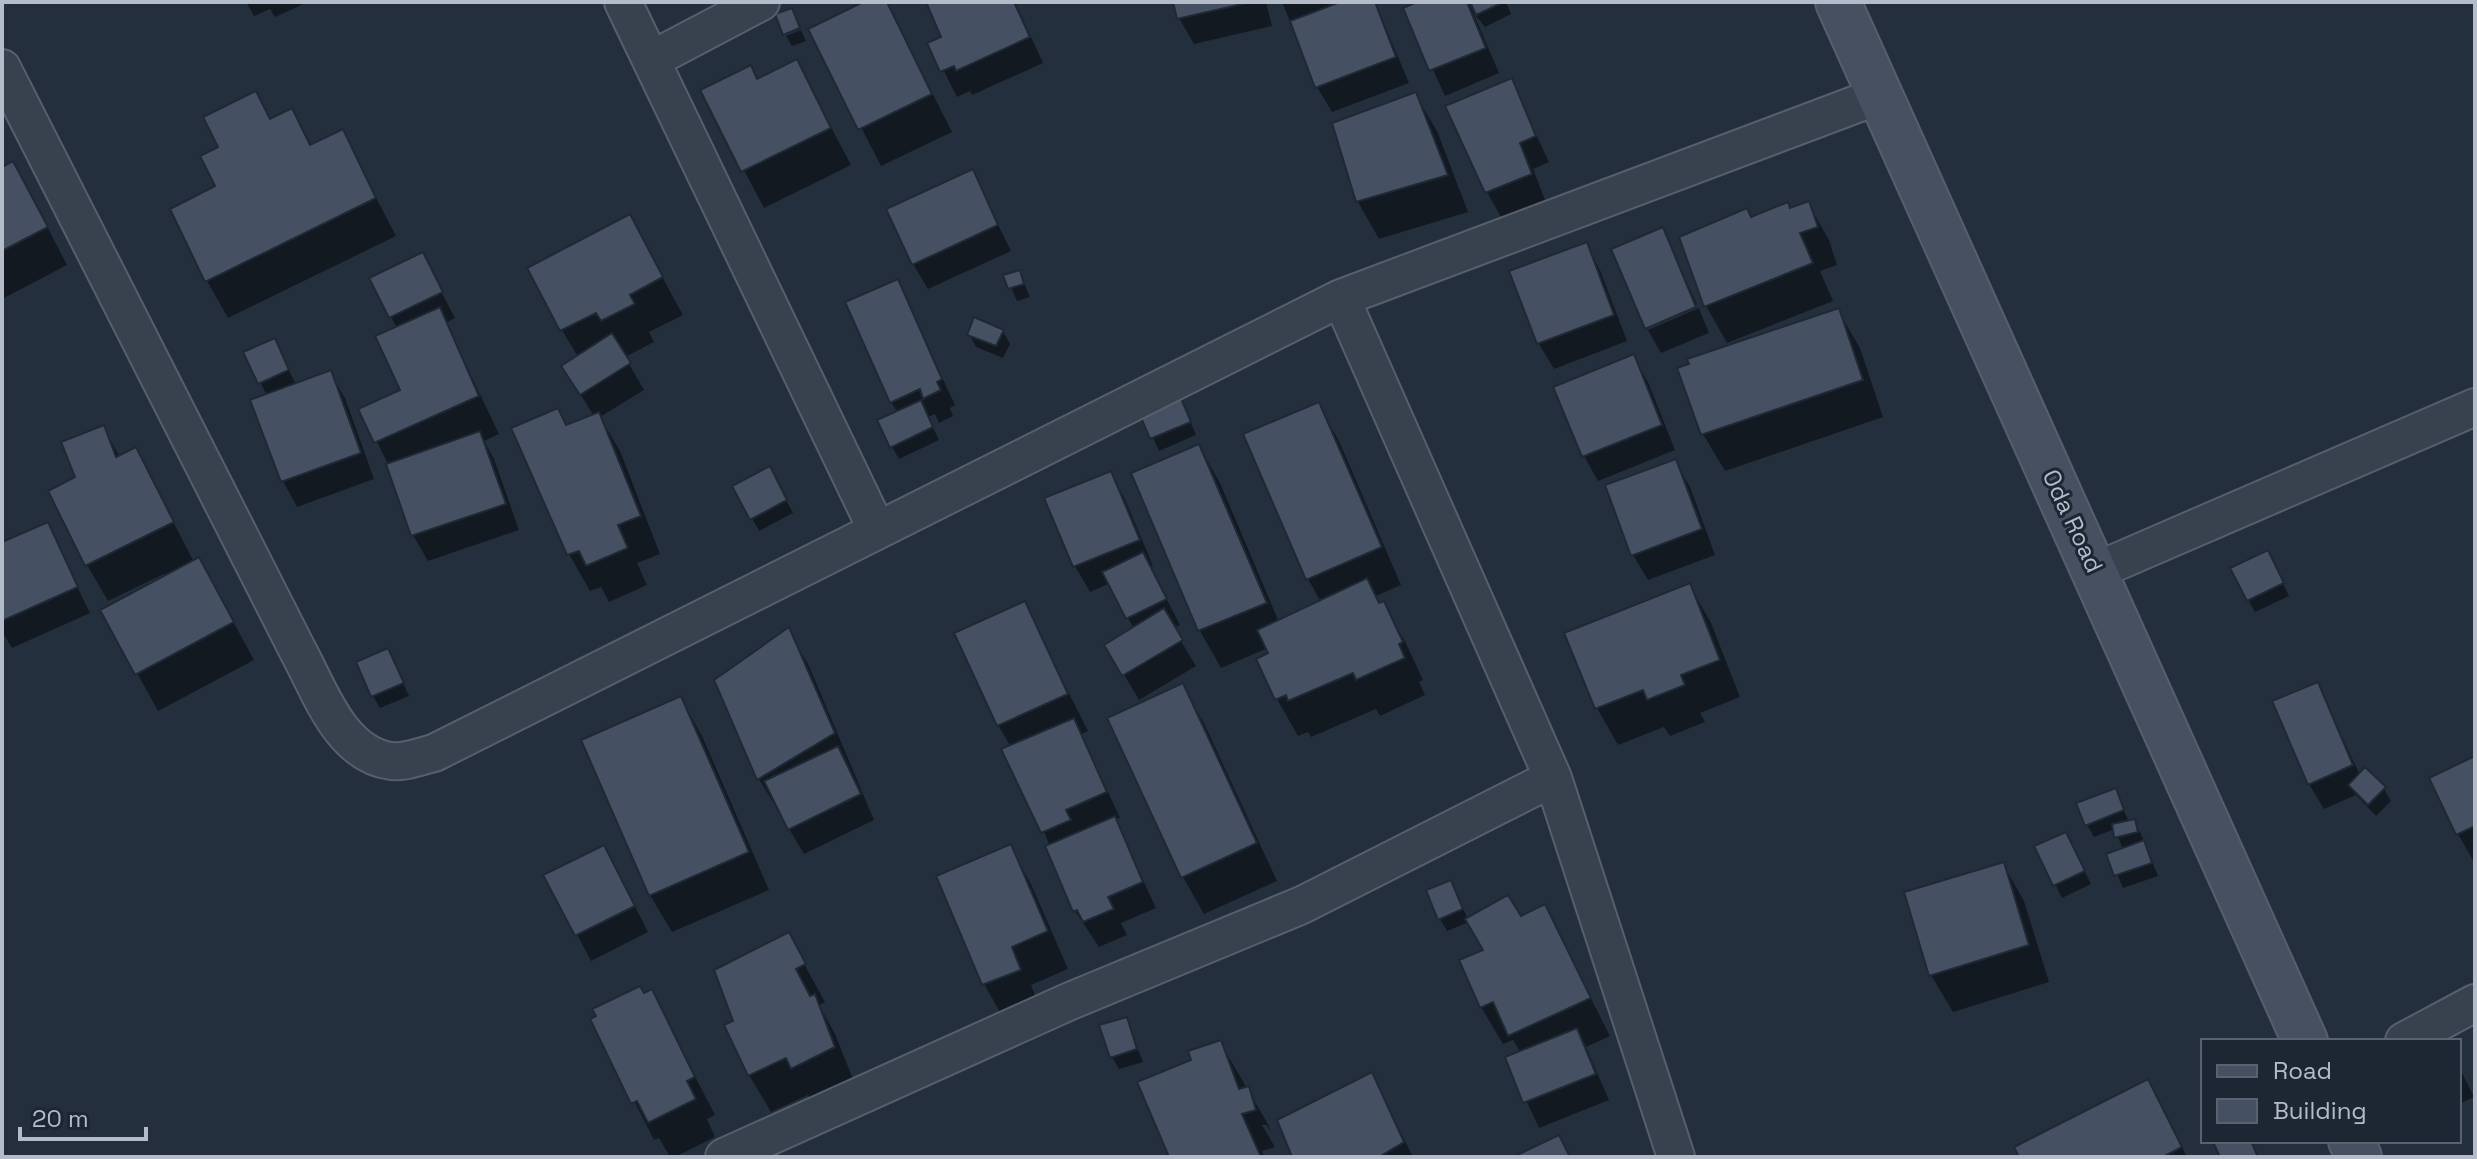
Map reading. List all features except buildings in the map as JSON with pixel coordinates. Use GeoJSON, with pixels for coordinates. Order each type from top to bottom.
{"type":"FeatureCollection","features":[{"type":"Feature","properties":{"kind":"street"},"geometry":{"type":"LineString","coordinates":[[623,2],[877,530]]}},
{"type":"Feature","properties":{"kind":"street"},"geometry":{"type":"LineString","coordinates":[[651,60],[761,2]]}},
{"type":"Feature","properties":{"kind":"street","name":"Oda Road"},"geometry":{"type":"LineString","coordinates":[[1838,2],[2304,1039]]}},
{"type":"Feature","properties":{"kind":"street"},"geometry":{"type":"LineString","coordinates":[[2,68],[298,651],[345,735],[370,755],[395,762],[434,753],[1341,298],[1878,96]]}},
{"type":"Feature","properties":{"kind":"street"},"geometry":{"type":"LineString","coordinates":[[1341,298],[1553,778],[1676,1157]]}},
{"type":"Feature","properties":{"kind":"street"},"geometry":{"type":"LineString","coordinates":[[2096,571],[2475,407]]}},
{"type":"Feature","properties":{"kind":"street"},"geometry":{"type":"LineString","coordinates":[[724,1157],[1068,1002],[1302,905],[1553,778]]}},
{"type":"Feature","properties":{"kind":"street"},"geometry":{"type":"LineString","coordinates":[[2408,1039],[2475,1003]]}}]}
